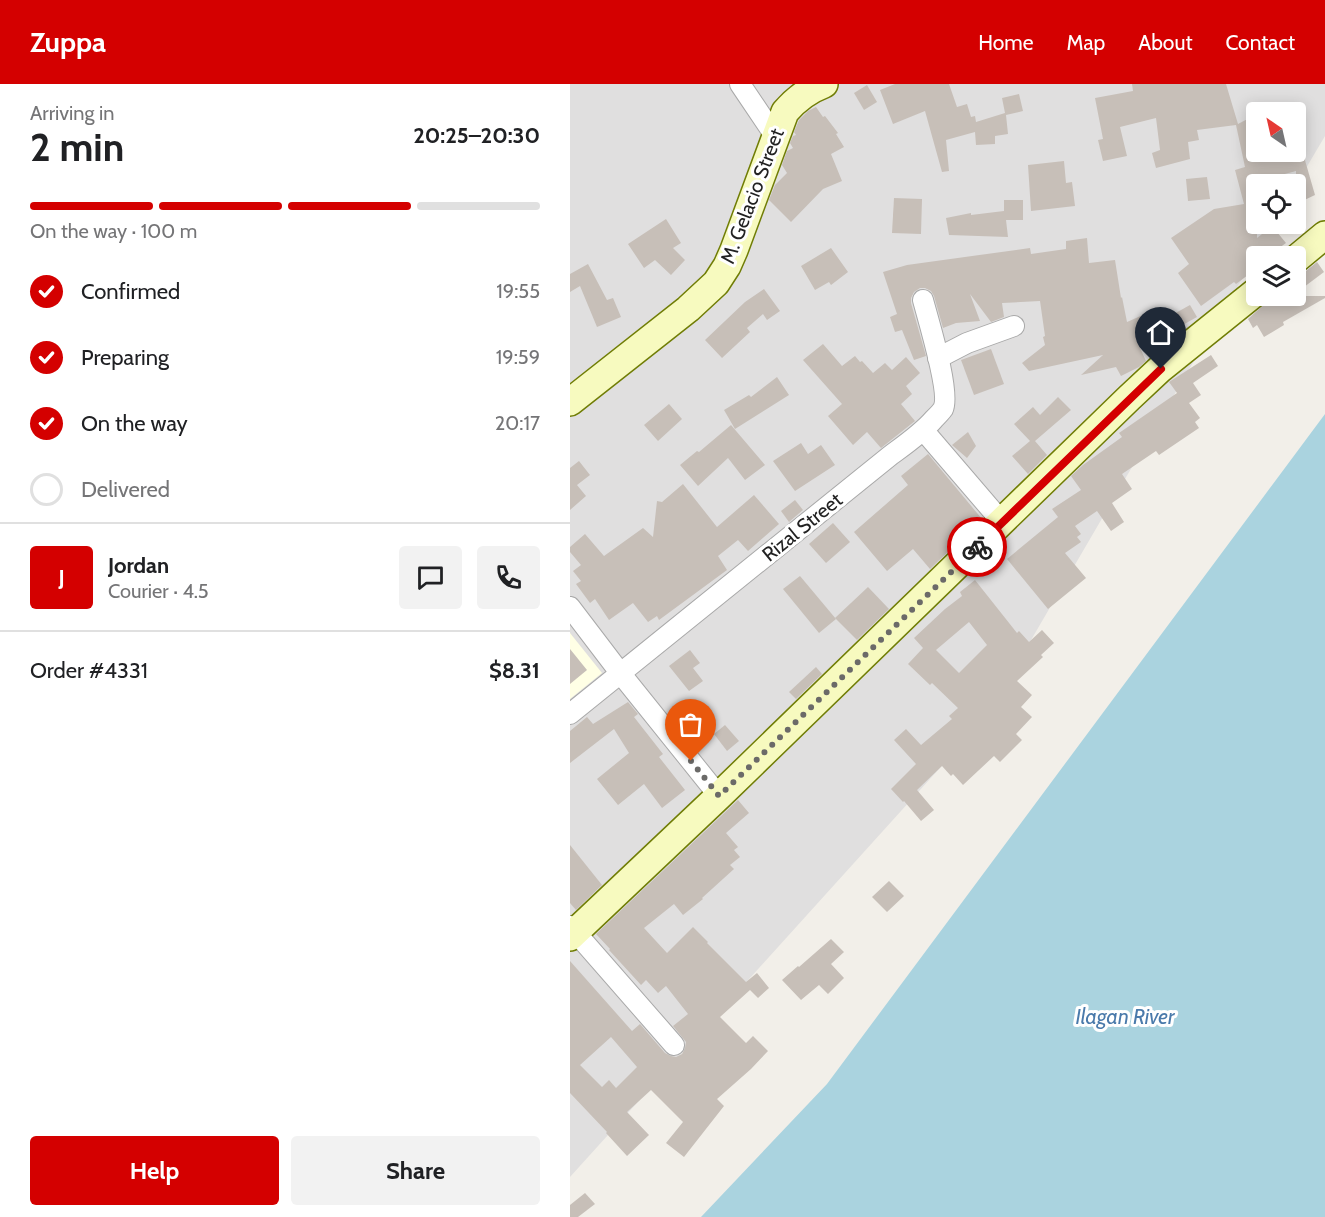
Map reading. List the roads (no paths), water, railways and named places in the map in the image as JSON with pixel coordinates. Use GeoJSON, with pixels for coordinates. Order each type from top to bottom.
{"type":"FeatureCollection","features":[{"type":"Feature","properties":{"kind":"street"},"geometry":{"type":"LineString","coordinates":[[740,84],[775,136]]}},
{"type":"Feature","properties":{"kind":"street","name":"M. Gelacio Street"},"geometry":{"type":"LineString","coordinates":[[570,402],[688,309],[716,283],[734,250],[784,112],[812,88],[824,84]]}},
{"type":"Feature","properties":{"kind":"street"},"geometry":{"type":"LineString","coordinates":[[1306,251],[1325,235]]}},
{"type":"Feature","properties":{"kind":"street","name":"Rizal Street"},"geometry":{"type":"LineString","coordinates":[[570,714],[924,431],[943,409],[946,399],[923,300]]}},
{"type":"Feature","properties":{"kind":"street"},"geometry":{"type":"LineString","coordinates":[[674,1045],[572,931],[719,796],[1161,369],[1246,300]]}},
{"type":"Feature","properties":{"kind":"street"},"geometry":{"type":"LineString","coordinates":[[938,358],[1014,326]]}},
{"type":"Feature","properties":{"kind":"street"},"geometry":{"type":"LineString","coordinates":[[924,431],[1002,522]]}},
{"type":"Feature","properties":{"kind":"street"},"geometry":{"type":"LineString","coordinates":[[570,608],[719,796]]}},
{"type":"Feature","properties":{"kind":"water","name":"Ilagan River"},"geometry":{"type":"Polygon","coordinates":[[[1325,414],[1325,1217],[701,1217],[827,1084],[1325,414]]]}}]}
